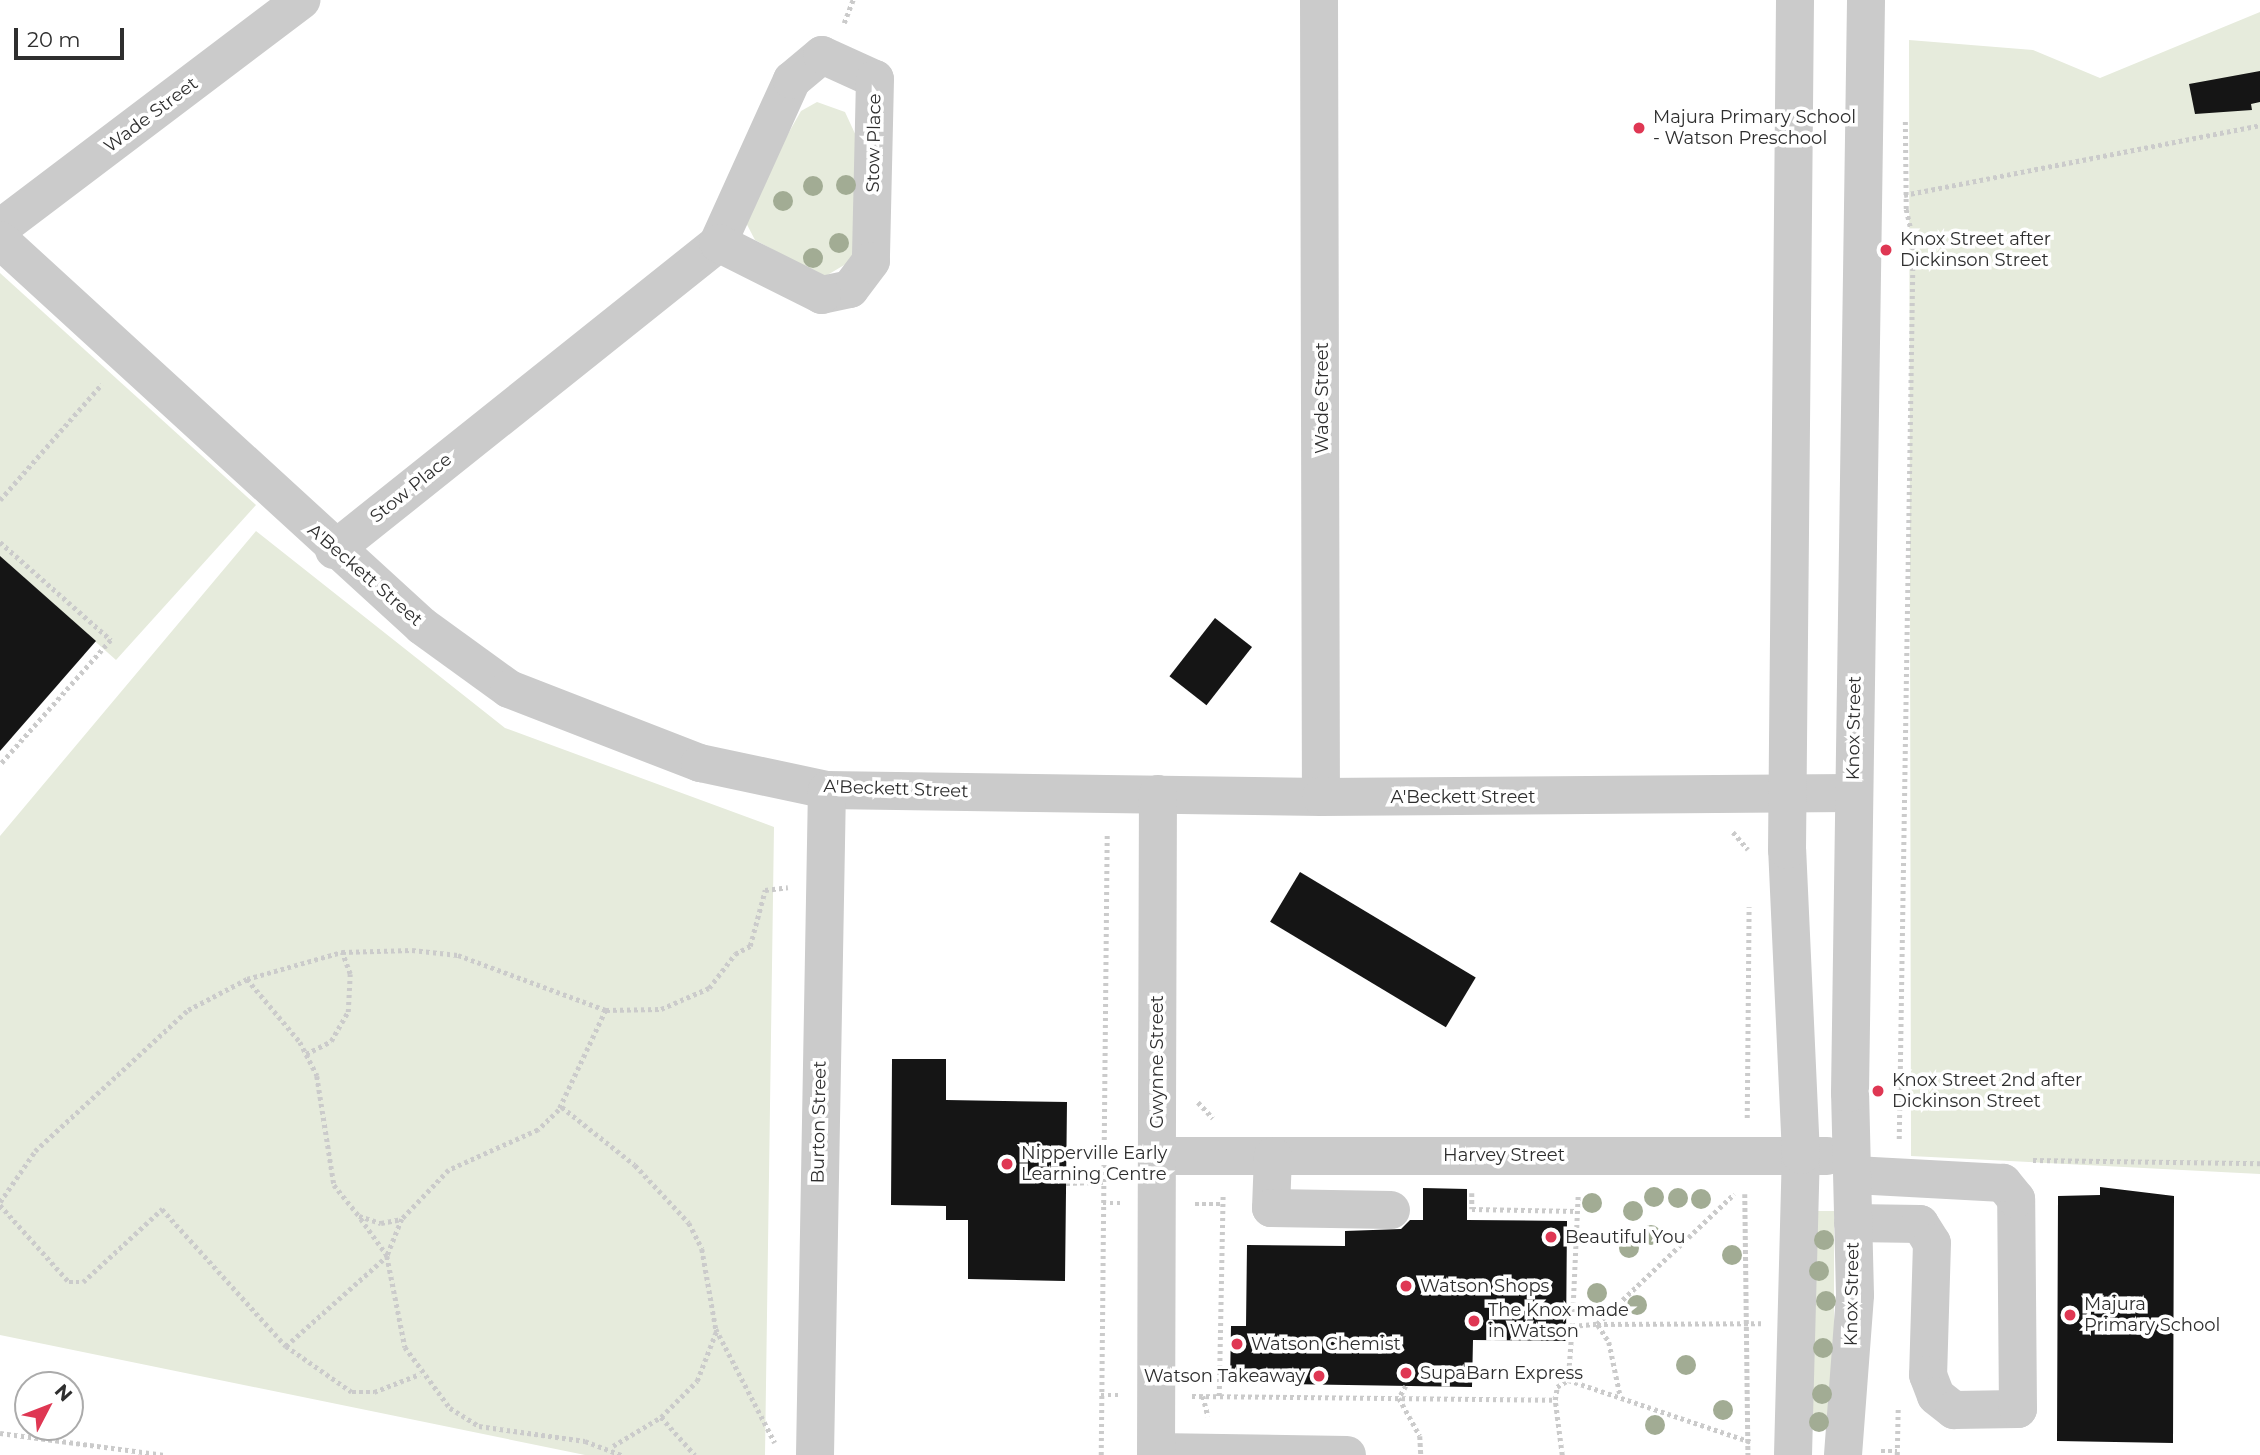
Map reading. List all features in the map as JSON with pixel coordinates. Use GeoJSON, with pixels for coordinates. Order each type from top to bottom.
{"type":"FeatureCollection","features":[{"type":"Feature","properties":{"kind":"street","name":"Wade Street"},"geometry":{"type":"LineString","coordinates":[[0,228],[301,0]]}},
{"type":"Feature","properties":{"kind":"street","name":"Wade Street"},"geometry":{"type":"LineString","coordinates":[[1319,0],[1321,797]]}},
{"type":"Feature","properties":{"kind":"street"},"geometry":{"type":"LineString","coordinates":[[1793,1455],[1801,1155],[1787,849],[1790,795],[1795,0]]}},
{"type":"Feature","properties":{"kind":"street","name":"Knox Street"},"geometry":{"type":"LineString","coordinates":[[1843,1455],[1855,1295],[1853,793],[1866,0]]}},
{"type":"Feature","properties":{"kind":"street","name":"Stow Place"},"geometry":{"type":"LineString","coordinates":[[334,550],[718,243],[792,80],[822,55],[875,79],[872,261],[850,289],[822,295],[718,243]]}},
{"type":"Feature","properties":{"kind":"street","name":"A'Beckett Street"},"geometry":{"type":"LineString","coordinates":[[0,240],[334,550],[509,689],[700,764],[827,790],[1321,797],[1853,793]]}},
{"type":"Feature","properties":{"kind":"street","name":"Burton Street"},"geometry":{"type":"LineString","coordinates":[[815,1455],[827,790]]}},
{"type":"Feature","properties":{"kind":"street","name":"Gwynne Street"},"geometry":{"type":"LineString","coordinates":[[1156,1453],[1158,794]]}},
{"type":"Feature","properties":{"kind":"street","name":"Harvey Street"},"geometry":{"type":"LineString","coordinates":[[1157,1156],[1801,1155],[1899,1175],[2003,1183],[2016,1199],[2018,1409],[1954,1410],[1936,1396],[1928,1375],[1932,1243],[1920,1224],[1853,1223]]}},
{"type":"Feature","properties":{"kind":"street"},"geometry":{"type":"LineString","coordinates":[[1273,1156],[1271,1208],[1391,1210]]}},
{"type":"Feature","properties":{"kind":"street"},"geometry":{"type":"LineString","coordinates":[[1156,1453],[1347,1455]]}},
{"type":"Feature","properties":{"kind":"path"},"geometry":{"type":"LineString","coordinates":[[1899,1175],[1913,240],[1906,194],[1905,111]]}},
{"type":"Feature","properties":{"kind":"path"},"geometry":{"type":"LineString","coordinates":[[1895,201],[1906,194],[2260,125]]}},
{"type":"Feature","properties":{"kind":"path"},"geometry":{"type":"LineString","coordinates":[[0,500],[109,375]]}},
{"type":"Feature","properties":{"kind":"path"},"geometry":{"type":"LineString","coordinates":[[0,542],[111,640],[0,765]]}},
{"type":"Feature","properties":{"kind":"path"},"geometry":{"type":"LineString","coordinates":[[1101,1455],[1107,817]]}},
{"type":"Feature","properties":{"kind":"path"},"geometry":{"type":"LineString","coordinates":[[1723,822],[1749,850]]}},
{"type":"Feature","properties":{"kind":"path"},"geometry":{"type":"LineString","coordinates":[[420,1374],[374,1392],[352,1392],[286,1346],[162,1209],[83,1282],[69,1283],[0,1203],[35,1151],[188,1010],[247,979],[342,951],[458,956],[606,1010],[661,1009],[709,988],[735,954],[750,946],[765,890],[784,890],[791,876]]}},
{"type":"Feature","properties":{"kind":"path"},"geometry":{"type":"LineString","coordinates":[[306,1054],[331,1041],[348,1012],[350,974],[342,951]]}},
{"type":"Feature","properties":{"kind":"path"},"geometry":{"type":"LineString","coordinates":[[247,979],[306,1054],[324,1102],[334,1185],[387,1256],[394,1315],[420,1374],[450,1408],[479,1426],[612,1446],[622,1455]]}},
{"type":"Feature","properties":{"kind":"path"},"geometry":{"type":"LineString","coordinates":[[286,1346],[387,1256],[402,1219],[449,1170],[538,1130],[562,1107],[606,1010]]}},
{"type":"Feature","properties":{"kind":"path"},"geometry":{"type":"LineString","coordinates":[[1198,1091],[1198,1105],[1217,1121]]}},
{"type":"Feature","properties":{"kind":"path"},"geometry":{"type":"LineString","coordinates":[[562,1107],[635,1165],[690,1223],[702,1249],[716,1329],[774,1436],[776,1455]]}},
{"type":"Feature","properties":{"kind":"path"},"geometry":{"type":"LineString","coordinates":[[1739,1121],[1748,1117]]}},
{"type":"Feature","properties":{"kind":"path"},"geometry":{"type":"LineString","coordinates":[[2024,1160],[2260,1163]]}},
{"type":"Feature","properties":{"kind":"path"},"geometry":{"type":"LineString","coordinates":[[1219,1396],[1223,1178]]}},
{"type":"Feature","properties":{"kind":"path"},"geometry":{"type":"LineString","coordinates":[[1066,1182],[1103,1182]]}},
{"type":"Feature","properties":{"kind":"path"},"geometry":{"type":"LineString","coordinates":[[1568,1380],[1578,1184]]}},
{"type":"Feature","properties":{"kind":"path"},"geometry":{"type":"LineString","coordinates":[[1597,1324],[1745,1184]]}},
{"type":"Feature","properties":{"kind":"path"},"geometry":{"type":"LineString","coordinates":[[359,1216],[381,1223],[402,1219]]}},
{"type":"Feature","properties":{"kind":"path"},"geometry":{"type":"LineString","coordinates":[[1572,1326],[1747,1323]]}},
{"type":"Feature","properties":{"kind":"path"},"geometry":{"type":"LineString","coordinates":[[1597,1324],[1609,1342],[1620,1394]]}},
{"type":"Feature","properties":{"kind":"path"},"geometry":{"type":"LineString","coordinates":[[612,1446],[662,1417],[697,1381],[716,1329]]}},
{"type":"Feature","properties":{"kind":"path"},"geometry":{"type":"LineString","coordinates":[[1562,1455],[1555,1400],[1557,1387],[1568,1380],[1620,1394],[1750,1442],[1748,1455]]}},
{"type":"Feature","properties":{"kind":"path"},"geometry":{"type":"LineString","coordinates":[[1399,1398],[1406,1386]]}},
{"type":"Feature","properties":{"kind":"path"},"geometry":{"type":"LineString","coordinates":[[1101,1395],[1555,1400]]}},
{"type":"Feature","properties":{"kind":"path"},"geometry":{"type":"LineString","coordinates":[[1399,1398],[1420,1436],[1421,1455]]}},
{"type":"Feature","properties":{"kind":"path"},"geometry":{"type":"LineString","coordinates":[[1898,1401],[1898,1455]]}},
{"type":"Feature","properties":{"kind":"path"},"geometry":{"type":"LineString","coordinates":[[662,1417],[695,1455]]}},
{"type":"Feature","properties":{"kind":"path"},"geometry":{"type":"LineString","coordinates":[[0,1433],[165,1455]]}},
{"type":"Feature","properties":{"kind":"shaded area"},"geometry":{"type":"Polygon","coordinates":[[[2260,12],[2260,1174],[1911,1156],[1909,40],[2033,50],[2100,78],[2260,12]]]}},
{"type":"Feature","properties":{"kind":"shaded area"},"geometry":{"type":"Polygon","coordinates":[[[817,102],[845,112],[857,138],[855,247],[851,261],[824,277],[755,240],[742,215],[801,111],[817,102]]]}},
{"type":"Feature","properties":{"kind":"shaded area"},"geometry":{"type":"Polygon","coordinates":[[[0,273],[256,505],[116,660],[0,557],[0,273]]]}},
{"type":"Feature","properties":{"kind":"shaded area"},"geometry":{"type":"Polygon","coordinates":[[[256,531],[505,728],[774,827],[765,1455],[585,1455],[0,1335],[0,836],[256,531]]]}},
{"type":"Feature","properties":{"kind":"shaded area"},"geometry":{"type":"Polygon","coordinates":[[[1813,1211],[1834,1211],[1834,1429],[1813,1429],[1813,1211]]]}},
{"type":"Feature","properties":{"kind":"building"},"geometry":{"type":"Polygon","coordinates":[[[2260,71],[2260,102],[2251,104],[2252,110],[2195,114],[2189,84],[2260,71]]]}},
{"type":"Feature","properties":{"kind":"building"},"geometry":{"type":"Polygon","coordinates":[[[0,556],[96,641],[0,751],[0,556]]]}},
{"type":"Feature","properties":{"kind":"building"},"geometry":{"type":"Polygon","coordinates":[[[1215,618],[1252,647],[1206,705],[1169,676],[1215,618]]]}},
{"type":"Feature","properties":{"kind":"building"},"geometry":{"type":"Polygon","coordinates":[[[1300,872],[1476,978],[1446,1027],[1270,922],[1300,872]]]}},
{"type":"Feature","properties":{"kind":"building"},"geometry":{"type":"Polygon","coordinates":[[[892,1059],[946,1059],[946,1100],[1067,1102],[1065,1281],[968,1279],[968,1220],[946,1220],[946,1206],[891,1205],[892,1059]]]}},
{"type":"Feature","properties":{"kind":"building"},"geometry":{"type":"Polygon","coordinates":[[[2100,1187],[2174,1196],[2173,1443],[2057,1441],[2058,1196],[2100,1195],[2100,1187]]]}},
{"type":"Feature","properties":{"kind":"building","name":"Watson Shops"},"geometry":{"type":"Polygon","coordinates":[[[1423,1188],[1467,1189],[1467,1220],[1567,1221],[1566,1341],[1473,1340],[1472,1387],[1230,1383],[1231,1326],[1246,1326],[1247,1245],[1345,1246],[1345,1231],[1401,1229],[1410,1220],[1423,1220],[1423,1188]]]}},
{"type":"Feature","properties":{"kind":"place","name":"Majura Primary School - Watson Preschool"},"geometry":{"type":"Point","coordinates":[1639,128]}},
{"type":"Feature","properties":{"kind":"place","name":"Knox Street after Dickinson Street"},"geometry":{"type":"Point","coordinates":[1886,250]}},
{"type":"Feature","properties":{"kind":"place","name":"Knox Street 2nd after Dickinson Street"},"geometry":{"type":"Point","coordinates":[1878,1091]}},
{"type":"Feature","properties":{"kind":"place","name":"Nipperville Early Learning Centre"},"geometry":{"type":"Point","coordinates":[1007,1164]}},
{"type":"Feature","properties":{"kind":"place","name":"Beautiful You"},"geometry":{"type":"Point","coordinates":[1551,1237]}},
{"type":"Feature","properties":{"kind":"place","name":"Watson Shops"},"geometry":{"type":"Point","coordinates":[1406,1286]}},
{"type":"Feature","properties":{"kind":"place","name":"Majura Primary School"},"geometry":{"type":"Point","coordinates":[2070,1315]}},
{"type":"Feature","properties":{"kind":"place","name":"The Knox made in Watson"},"geometry":{"type":"Point","coordinates":[1474,1321]}},
{"type":"Feature","properties":{"kind":"place","name":"Watson Chemist"},"geometry":{"type":"Point","coordinates":[1237,1344]}},
{"type":"Feature","properties":{"kind":"place","name":"SupaBarn Express"},"geometry":{"type":"Point","coordinates":[1406,1373]}},
{"type":"Feature","properties":{"kind":"place","name":"Watson Takeaway"},"geometry":{"type":"Point","coordinates":[1319,1376]}}]}
